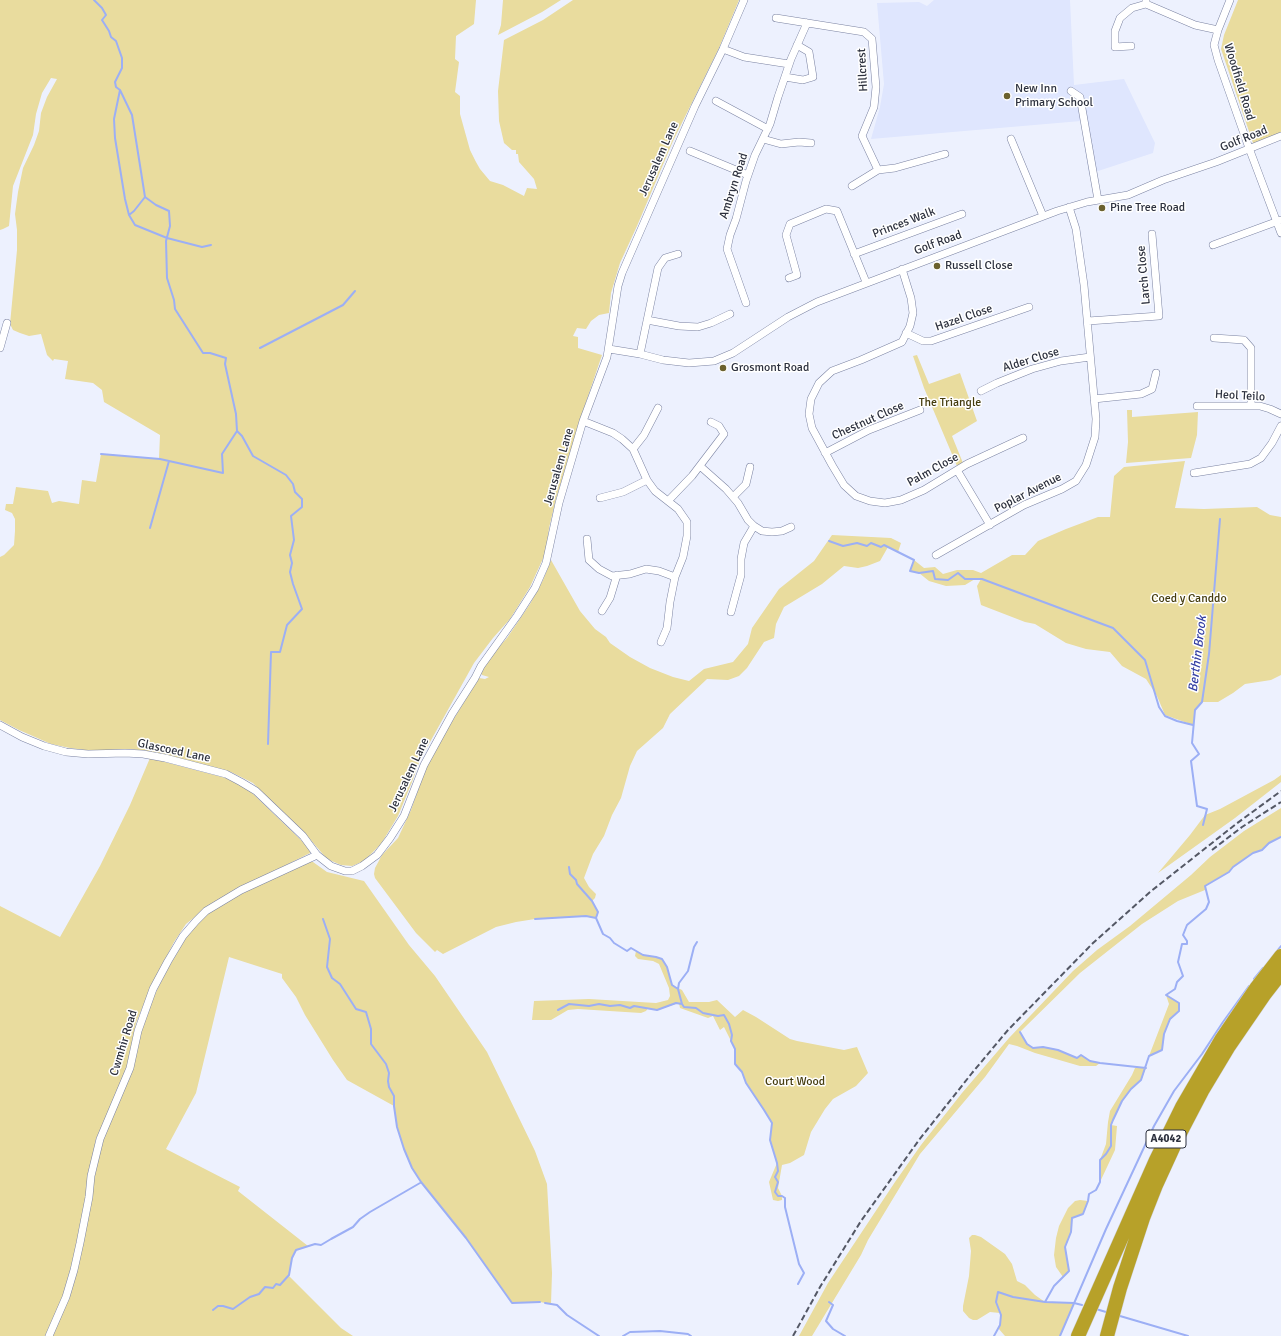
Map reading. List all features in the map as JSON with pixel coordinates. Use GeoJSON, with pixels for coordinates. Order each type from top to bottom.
{"type":"FeatureCollection","features":[{"type":"Feature","properties":{"kind":"highway","name":"A4042"},"geometry":{"type":"LineString","coordinates":[[1078,1336],[1156,1160],[1182,1107],[1221,1040],[1257,987],[1281,956]]}},
{"type":"Feature","properties":{"kind":"highway","name":"A4042"},"geometry":{"type":"LineString","coordinates":[[1107,1336],[1120,1288],[1139,1230],[1156,1185],[1178,1137],[1199,1096],[1222,1057],[1281,973]]}},
{"type":"Feature","properties":{"kind":"street","name":"Jerusalem Lane"},"geometry":{"type":"LineString","coordinates":[[317,855],[331,866],[345,871],[352,871],[377,855],[404,816],[424,765],[452,714],[481,666],[535,588],[548,556],[559,503],[584,421],[609,349],[614,310],[622,273],[695,106],[723,49],[744,0]]}},
{"type":"Feature","properties":{"kind":"street","name":"Woodfield Road"},"geometry":{"type":"LineString","coordinates":[[1230,0],[1218,30],[1214,45],[1249,148],[1279,221],[1281,234]]}},
{"type":"Feature","properties":{"kind":"street"},"geometry":{"type":"LineString","coordinates":[[1131,46],[1115,47],[1115,31],[1120,18],[1132,8],[1146,2],[1195,25],[1218,30]]}},
{"type":"Feature","properties":{"kind":"street","name":"Hillcrest"},"geometry":{"type":"LineString","coordinates":[[776,18],[864,32],[872,38],[876,86],[874,107],[862,136],[878,170]]}},
{"type":"Feature","properties":{"kind":"street","name":"Ambryn Road"},"geometry":{"type":"LineString","coordinates":[[746,303],[727,249],[730,235],[755,155],[768,129],[789,64],[807,23]]}},
{"type":"Feature","properties":{"kind":"street"},"geometry":{"type":"LineString","coordinates":[[785,77],[803,80],[813,77],[809,52],[797,45]]}},
{"type":"Feature","properties":{"kind":"street"},"geometry":{"type":"LineString","coordinates":[[723,49],[744,57],[789,64]]}},
{"type":"Feature","properties":{"kind":"street"},"geometry":{"type":"LineString","coordinates":[[1071,91],[1080,97],[1098,200]]}},
{"type":"Feature","properties":{"kind":"street"},"geometry":{"type":"LineString","coordinates":[[716,101],[768,129]]}},
{"type":"Feature","properties":{"kind":"street","name":"Golf Road"},"geometry":{"type":"LineString","coordinates":[[609,349],[640,354],[663,360],[689,363],[714,361],[733,354],[788,316],[817,302],[866,282],[1069,207],[1128,195],[1163,180],[1216,162],[1281,136]]}},
{"type":"Feature","properties":{"kind":"street"},"geometry":{"type":"LineString","coordinates":[[763,139],[781,144],[799,142],[811,143]]}},
{"type":"Feature","properties":{"kind":"street"},"geometry":{"type":"LineString","coordinates":[[1011,139],[1042,216]]}},
{"type":"Feature","properties":{"kind":"street"},"geometry":{"type":"LineString","coordinates":[[690,151],[748,175]]}},
{"type":"Feature","properties":{"kind":"street"},"geometry":{"type":"LineString","coordinates":[[852,186],[878,170],[895,168],[945,154]]}},
{"type":"Feature","properties":{"kind":"street"},"geometry":{"type":"LineString","coordinates":[[1069,207],[1077,236],[1088,321],[1094,399],[1141,394],[1152,389],[1156,373]]}},
{"type":"Feature","properties":{"kind":"street"},"geometry":{"type":"LineString","coordinates":[[789,278],[797,275],[786,235],[790,224],[826,209],[837,211],[866,282]]}},
{"type":"Feature","properties":{"kind":"street","name":"Princes Walk"},"geometry":{"type":"LineString","coordinates":[[854,254],[962,214]]}},
{"type":"Feature","properties":{"kind":"street"},"geometry":{"type":"LineString","coordinates":[[1213,245],[1279,221]]}},
{"type":"Feature","properties":{"kind":"street","name":"Larch Close"},"geometry":{"type":"LineString","coordinates":[[1088,321],[1159,316],[1152,234]]}},
{"type":"Feature","properties":{"kind":"street"},"geometry":{"type":"LineString","coordinates":[[640,354],[658,268],[665,258],[678,254]]}},
{"type":"Feature","properties":{"kind":"street"},"geometry":{"type":"LineString","coordinates":[[902,269],[911,298],[913,313],[910,326],[906,333]]}},
{"type":"Feature","properties":{"kind":"street","name":"Hazel Close"},"geometry":{"type":"LineString","coordinates":[[906,333],[923,341],[931,341],[1029,306]]}},
{"type":"Feature","properties":{"kind":"street"},"geometry":{"type":"LineString","coordinates":[[647,320],[679,326],[698,327],[711,324],[730,314]]}},
{"type":"Feature","properties":{"kind":"street"},"geometry":{"type":"LineString","coordinates":[[0,348],[7,323]]}},
{"type":"Feature","properties":{"kind":"street","name":"Palm Close"},"geometry":{"type":"LineString","coordinates":[[906,333],[902,342],[832,371],[819,383],[811,399],[809,414],[812,428],[844,485],[856,496],[870,501],[885,503],[901,500],[924,490],[984,455],[1023,438]]}},
{"type":"Feature","properties":{"kind":"street"},"geometry":{"type":"LineString","coordinates":[[1214,338],[1244,340],[1251,348],[1251,406]]}},
{"type":"Feature","properties":{"kind":"street","name":"Alder Close"},"geometry":{"type":"LineString","coordinates":[[981,391],[997,382],[1032,369],[1061,361],[1090,357]]}},
{"type":"Feature","properties":{"kind":"street","name":"Poplar Avenue"},"geometry":{"type":"LineString","coordinates":[[936,556],[1024,505],[1062,489],[1076,481],[1086,465],[1095,437],[1096,418],[1094,399]]}},
{"type":"Feature","properties":{"kind":"street","name":"Heol Teilo"},"geometry":{"type":"LineString","coordinates":[[1197,406],[1260,406],[1281,414]]}},
{"type":"Feature","properties":{"kind":"street"},"geometry":{"type":"LineString","coordinates":[[633,449],[644,435],[658,408]]}},
{"type":"Feature","properties":{"kind":"street","name":"Chestnut Close"},"geometry":{"type":"LineString","coordinates":[[825,453],[869,430],[920,410]]}},
{"type":"Feature","properties":{"kind":"street"},"geometry":{"type":"LineString","coordinates":[[584,421],[613,433],[633,449],[647,480],[655,491],[678,509],[687,522],[687,536],[683,557],[670,602],[667,628],[661,642]]}},
{"type":"Feature","properties":{"kind":"street"},"geometry":{"type":"LineString","coordinates":[[668,501],[692,476],[724,434],[719,426],[711,422]]}},
{"type":"Feature","properties":{"kind":"street"},"geometry":{"type":"LineString","coordinates":[[1194,473],[1250,464],[1261,458],[1272,443],[1281,426]]}},
{"type":"Feature","properties":{"kind":"street"},"geometry":{"type":"LineString","coordinates":[[700,466],[733,497],[748,520],[754,526],[762,531],[772,532],[791,527]]}},
{"type":"Feature","properties":{"kind":"street"},"geometry":{"type":"LineString","coordinates":[[733,497],[746,484],[750,467]]}},
{"type":"Feature","properties":{"kind":"street"},"geometry":{"type":"LineString","coordinates":[[957,470],[990,525]]}},
{"type":"Feature","properties":{"kind":"street"},"geometry":{"type":"LineString","coordinates":[[600,498],[624,492],[647,480]]}},
{"type":"Feature","properties":{"kind":"street"},"geometry":{"type":"LineString","coordinates":[[731,612],[741,575],[741,559],[744,543],[754,526]]}},
{"type":"Feature","properties":{"kind":"street"},"geometry":{"type":"LineString","coordinates":[[587,539],[589,560],[599,569],[612,576],[630,574],[646,569],[659,571],[676,577]]}},
{"type":"Feature","properties":{"kind":"street"},"geometry":{"type":"LineString","coordinates":[[602,611],[610,598],[617,575]]}},
{"type":"Feature","properties":{"kind":"street","name":"Glascoed Lane"},"geometry":{"type":"LineString","coordinates":[[0,725],[22,737],[44,746],[66,752],[88,754],[143,754],[165,758],[226,774],[256,791],[303,836],[317,855]]}},
{"type":"Feature","properties":{"kind":"street","name":"Cwmhir Road"},"geometry":{"type":"LineString","coordinates":[[49,1336],[66,1296],[74,1270],[100,1139],[130,1068],[138,1032],[153,989],[168,960],[183,936],[206,911],[241,890],[317,855]]}},
{"type":"Feature","properties":{"kind":"shaded area","name":"New Inn Primary School"},"geometry":{"type":"Polygon","coordinates":[[[934,0],[1070,0],[1074,85],[1124,79],[1155,143],[1153,153],[1089,174],[1081,121],[871,139],[880,107],[884,84],[877,3],[919,2],[927,6],[934,0]]]}},
{"type":"Feature","properties":{"kind":"green space"},"geometry":{"type":"Polygon","coordinates":[[[0,0],[476,0],[474,24],[456,36],[455,59],[459,62],[455,92],[460,96],[460,114],[470,150],[480,169],[490,181],[503,185],[524,196],[527,188],[537,189],[534,179],[519,162],[516,150],[512,150],[504,143],[499,121],[498,91],[504,40],[543,20],[573,0],[739,0],[719,48],[673,141],[620,263],[611,293],[609,313],[599,315],[591,321],[586,329],[577,328],[573,336],[578,337],[578,348],[602,355],[556,499],[549,528],[546,552],[530,587],[510,619],[474,663],[420,760],[398,816],[381,844],[364,861],[352,866],[341,865],[327,859],[303,831],[285,816],[253,783],[231,772],[148,751],[130,749],[93,751],[51,744],[0,720],[0,557],[14,545],[15,531],[15,519],[12,513],[5,510],[6,504],[13,504],[16,487],[48,491],[52,503],[59,501],[79,504],[82,480],[96,482],[101,454],[159,459],[160,435],[104,402],[102,390],[93,383],[65,379],[68,361],[54,359],[53,361],[47,355],[41,334],[29,336],[13,330],[10,324],[17,250],[15,214],[18,192],[23,168],[39,131],[41,113],[47,97],[57,79],[51,78],[42,93],[36,114],[33,135],[13,186],[9,226],[0,230],[0,0]]]}},
{"type":"Feature","properties":{"kind":"green space"},"geometry":{"type":"Polygon","coordinates":[[[503,0],[561,0],[542,12],[498,35],[501,25],[503,0]]]}},
{"type":"Feature","properties":{"kind":"green space"},"geometry":{"type":"Polygon","coordinates":[[[1238,0],[1281,0],[1281,136],[1254,146],[1221,49],[1224,35],[1238,0]]]}},
{"type":"Feature","properties":{"kind":"green space","name":"The Triangle"},"geometry":{"type":"Polygon","coordinates":[[[917,355],[929,384],[960,373],[977,421],[952,436],[963,463],[957,466],[924,388],[913,356],[917,355]]]}},
{"type":"Feature","properties":{"kind":"green space"},"geometry":{"type":"Polygon","coordinates":[[[1127,410],[1132,410],[1132,417],[1198,412],[1197,435],[1191,458],[1126,463],[1128,442],[1127,410]]]}},
{"type":"Feature","properties":{"kind":"green space","name":"Coed y Canddo"},"geometry":{"type":"Polygon","coordinates":[[[1185,461],[1175,508],[1204,509],[1257,507],[1270,515],[1281,517],[1281,675],[1271,680],[1245,684],[1218,702],[1202,702],[1195,710],[1193,725],[1165,715],[1157,696],[1146,679],[1122,666],[1110,652],[1086,649],[1066,643],[1035,624],[1025,622],[981,605],[977,586],[981,579],[975,579],[965,585],[946,586],[929,581],[919,573],[910,571],[914,560],[924,568],[935,567],[943,574],[957,570],[973,570],[981,573],[1012,555],[1025,555],[1038,541],[1098,517],[1110,517],[1114,476],[1124,467],[1185,461]]]}},
{"type":"Feature","properties":{"kind":"green space"},"geometry":{"type":"Polygon","coordinates":[[[832,535],[891,538],[901,543],[898,552],[888,547],[880,561],[858,568],[844,566],[822,584],[784,607],[776,624],[774,638],[764,642],[747,668],[739,676],[728,680],[707,679],[670,714],[663,728],[637,751],[630,766],[621,798],[612,815],[604,836],[593,854],[584,878],[589,887],[596,894],[592,901],[598,912],[596,918],[586,916],[535,919],[516,922],[496,927],[443,954],[437,950],[435,952],[416,933],[375,878],[375,868],[382,855],[398,838],[411,810],[426,767],[448,728],[479,678],[485,679],[489,677],[482,675],[480,672],[490,657],[507,638],[530,604],[543,580],[551,560],[580,611],[595,629],[606,637],[610,643],[630,657],[650,668],[673,677],[689,681],[704,669],[733,662],[748,644],[752,628],[779,589],[814,561],[832,535]]]}},
{"type":"Feature","properties":{"kind":"green space"},"geometry":{"type":"Polygon","coordinates":[[[150,758],[232,780],[248,789],[311,849],[310,853],[235,891],[206,908],[186,924],[174,942],[151,987],[136,1023],[127,1070],[96,1139],[78,1242],[63,1295],[46,1336],[0,1336],[0,906],[60,937],[100,866],[130,805],[150,758]]]}},
{"type":"Feature","properties":{"kind":"green space"},"geometry":{"type":"Polygon","coordinates":[[[1281,775],[1281,782],[1235,818],[1158,873],[1205,815],[1220,809],[1281,775]]]}},
{"type":"Feature","properties":{"kind":"green space"},"geometry":{"type":"Polygon","coordinates":[[[1281,808],[1281,837],[1269,843],[1262,850],[1253,853],[1233,867],[1229,872],[1209,883],[1205,886],[1205,890],[1178,901],[1142,924],[1080,973],[1020,1032],[1027,1044],[1033,1048],[1043,1047],[1058,1050],[1077,1058],[1081,1055],[1090,1061],[1100,1063],[1096,1066],[1080,1066],[1009,1044],[985,1077],[920,1154],[812,1336],[799,1336],[828,1283],[921,1145],[962,1093],[1009,1038],[1073,971],[1097,950],[1130,926],[1191,875],[1210,857],[1244,831],[1281,808]]]}},
{"type":"Feature","properties":{"kind":"green space"},"geometry":{"type":"Polygon","coordinates":[[[309,862],[313,862],[327,872],[364,881],[409,945],[435,976],[487,1052],[535,1151],[547,1184],[552,1273],[551,1304],[540,1302],[512,1303],[466,1238],[421,1182],[412,1168],[397,1127],[394,1106],[347,1080],[305,1015],[296,997],[282,978],[282,974],[229,957],[196,1093],[166,1149],[240,1187],[238,1191],[308,1246],[296,1250],[292,1258],[289,1276],[341,1328],[353,1336],[52,1336],[69,1298],[100,1146],[152,1000],[167,970],[187,936],[207,914],[248,889],[309,862]]]}},
{"type":"Feature","properties":{"kind":"green space","name":"Court Wood"},"geometry":{"type":"Polygon","coordinates":[[[636,951],[643,955],[662,959],[667,967],[672,985],[682,990],[689,1002],[709,1002],[717,1000],[735,1017],[743,1010],[790,1039],[797,1041],[844,1050],[857,1047],[868,1073],[856,1086],[833,1099],[825,1109],[811,1132],[804,1155],[790,1163],[782,1165],[778,1188],[782,1196],[782,1200],[773,1200],[769,1182],[777,1163],[770,1140],[772,1123],[746,1083],[742,1072],[735,1064],[735,1049],[724,1027],[720,1030],[713,1016],[708,1018],[680,1008],[679,1003],[657,1010],[648,1008],[646,1011],[641,1013],[578,1009],[568,1010],[551,1020],[532,1020],[534,1001],[589,999],[656,1003],[668,1000],[670,996],[669,988],[659,964],[653,961],[638,959],[635,956],[636,951]]]}},
{"type":"Feature","properties":{"kind":"green space"},"geometry":{"type":"Polygon","coordinates":[[[1166,995],[1179,1003],[1179,1011],[1170,1020],[1164,1034],[1162,1050],[1149,1056],[1169,1004],[1166,995]]]}},
{"type":"Feature","properties":{"kind":"green space"},"geometry":{"type":"Polygon","coordinates":[[[1135,1068],[1146,1068],[1141,1080],[1131,1089],[1122,1101],[1113,1120],[1111,1125],[1117,1126],[1115,1150],[1100,1182],[1100,1160],[1106,1144],[1110,1111],[1135,1068]]]}},
{"type":"Feature","properties":{"kind":"green space"},"geometry":{"type":"Polygon","coordinates":[[[1075,1201],[1088,1201],[1083,1214],[1072,1218],[1071,1232],[1065,1247],[1069,1271],[1063,1277],[1056,1267],[1054,1255],[1056,1238],[1059,1226],[1068,1208],[1075,1201]]]}},
{"type":"Feature","properties":{"kind":"green space"},"geometry":{"type":"Polygon","coordinates":[[[972,1235],[981,1237],[1005,1254],[1012,1264],[1017,1281],[1025,1285],[1045,1302],[1074,1303],[1060,1336],[1005,1336],[998,1328],[1000,1325],[1000,1313],[990,1312],[977,1320],[969,1318],[963,1311],[963,1306],[969,1276],[971,1251],[969,1238],[972,1235]]]}},
{"type":"Feature","properties":{"kind":"waterway"},"geometry":{"type":"LineString","coordinates":[[94,0],[102,8],[106,15],[102,20],[111,37],[116,41],[122,58],[122,68],[115,82],[116,87],[120,90],[132,115],[145,197],[156,205],[169,211],[170,226],[166,241],[167,278],[174,300],[175,309],[203,353],[210,353],[226,358],[225,364],[236,414],[237,431],[242,436],[253,456],[286,475],[293,484],[295,492],[302,499],[302,507],[291,516],[294,540],[290,555],[292,563],[290,572],[302,609],[287,625],[280,652],[271,652],[268,744]]}},
{"type":"Feature","properties":{"kind":"waterway"},"geometry":{"type":"LineString","coordinates":[[120,90],[114,119],[115,138],[129,215],[135,225],[167,238],[202,247],[211,245]]}},
{"type":"Feature","properties":{"kind":"waterway"},"geometry":{"type":"LineString","coordinates":[[129,215],[145,197]]}},
{"type":"Feature","properties":{"kind":"waterway"},"geometry":{"type":"LineString","coordinates":[[260,348],[343,305],[355,291]]}},
{"type":"Feature","properties":{"kind":"waterway"},"geometry":{"type":"LineString","coordinates":[[101,454],[160,459],[223,473],[222,454],[237,431]]}},
{"type":"Feature","properties":{"kind":"waterway"},"geometry":{"type":"LineString","coordinates":[[150,528],[169,461]]}},
{"type":"Feature","properties":{"kind":"waterway","name":"Berthin Brook"},"geometry":{"type":"LineString","coordinates":[[1203,825],[1207,809],[1197,806],[1191,761],[1199,754],[1192,743],[1195,710],[1202,702],[1209,654],[1220,519]]}},
{"type":"Feature","properties":{"kind":"waterway"},"geometry":{"type":"LineString","coordinates":[[829,541],[843,546],[857,543],[867,546],[871,543],[881,547],[884,545],[914,560],[910,571],[919,573],[933,571],[935,579],[948,580],[958,573],[965,579],[982,579],[1113,628],[1145,660],[1159,707],[1165,716],[1193,725]]}},
{"type":"Feature","properties":{"kind":"waterway","name":"Berthin Brook"},"geometry":{"type":"LineString","coordinates":[[994,1336],[1000,1325],[1001,1315],[996,1302],[998,1292],[1013,1297],[1045,1302],[1054,1286],[1069,1271],[1065,1247],[1071,1232],[1072,1218],[1083,1214],[1089,1194],[1096,1190],[1100,1182],[1100,1160],[1111,1146],[1111,1125],[1113,1120],[1122,1101],[1131,1089],[1141,1080],[1149,1056],[1162,1050],[1164,1034],[1170,1019],[1179,1011],[1179,1003],[1166,995],[1175,989],[1177,982],[1183,976],[1178,962],[1182,944],[1187,944],[1187,941],[1183,935],[1187,925],[1206,909],[1209,902],[1205,886],[1229,872],[1233,867],[1253,853],[1262,850],[1269,843],[1281,837]]}},
{"type":"Feature","properties":{"kind":"waterway"},"geometry":{"type":"LineString","coordinates":[[569,867],[570,874],[592,901],[598,912],[596,918],[603,934],[627,951],[631,948],[643,955],[662,959],[667,967],[672,985],[678,989],[684,1007],[696,1008],[703,1013],[718,1016],[724,1015],[729,1024],[732,1035],[731,1041],[735,1049],[735,1064],[742,1072],[746,1083],[772,1123],[770,1140],[778,1171],[775,1177],[778,1182],[775,1192],[778,1196],[785,1198],[785,1207],[799,1264],[804,1273],[798,1284]]}},
{"type":"Feature","properties":{"kind":"waterway"},"geometry":{"type":"LineString","coordinates":[[535,919],[586,916],[596,918]]}},
{"type":"Feature","properties":{"kind":"waterway"},"geometry":{"type":"LineString","coordinates":[[323,919],[330,939],[327,967],[332,978],[340,984],[356,1009],[366,1012],[371,1029],[371,1044],[386,1064],[389,1073],[388,1081],[389,1087],[394,1096],[397,1127],[412,1168],[421,1182],[466,1238],[512,1303],[540,1302]]}},
{"type":"Feature","properties":{"kind":"waterway"},"geometry":{"type":"LineString","coordinates":[[678,989],[679,983],[688,971],[694,947],[697,942]]}},
{"type":"Feature","properties":{"kind":"waterway"},"geometry":{"type":"LineString","coordinates":[[1277,951],[1281,946]]}},
{"type":"Feature","properties":{"kind":"waterway"},"geometry":{"type":"LineString","coordinates":[[1254,979],[1263,968]]}},
{"type":"Feature","properties":{"kind":"waterway"},"geometry":{"type":"LineString","coordinates":[[1060,1336],[1106,1229],[1154,1126],[1174,1091],[1202,1054],[1249,986]]}},
{"type":"Feature","properties":{"kind":"waterway"},"geometry":{"type":"LineString","coordinates":[[558,1010],[569,1004],[589,1006],[599,1004],[610,1006],[620,1005],[630,1008],[634,1006],[657,1010],[676,1003],[682,1004]]}},
{"type":"Feature","properties":{"kind":"waterway"},"geometry":{"type":"LineString","coordinates":[[1020,1032],[1027,1044],[1033,1048],[1043,1047],[1058,1050],[1077,1058],[1081,1055],[1090,1061],[1100,1063],[1146,1068]]}},
{"type":"Feature","properties":{"kind":"waterway"},"geometry":{"type":"LineString","coordinates":[[213,1310],[218,1306],[233,1309],[250,1297],[259,1294],[265,1287],[273,1288],[276,1284],[280,1285],[289,1275],[292,1258],[296,1250],[315,1244],[321,1245],[353,1227],[360,1219],[370,1212],[420,1183]]}},
{"type":"Feature","properties":{"kind":"waterway"},"geometry":{"type":"LineString","coordinates":[[829,1302],[833,1305],[826,1321],[833,1329],[845,1336]]}},
{"type":"Feature","properties":{"kind":"waterway"},"geometry":{"type":"LineString","coordinates":[[1045,1302],[1074,1303],[1082,1305]]}},
{"type":"Feature","properties":{"kind":"waterway"},"geometry":{"type":"LineString","coordinates":[[545,1303],[557,1305],[567,1315],[599,1336]]}},
{"type":"Feature","properties":{"kind":"waterway"},"geometry":{"type":"LineString","coordinates":[[1096,1309],[1106,1312]]}},
{"type":"Feature","properties":{"kind":"waterway"},"geometry":{"type":"LineString","coordinates":[[1120,1316],[1188,1336]]}},
{"type":"Feature","properties":{"kind":"waterway"},"geometry":{"type":"LineString","coordinates":[[623,1336],[630,1332],[660,1331],[688,1334],[691,1336]]}},
{"type":"Feature","properties":{"kind":"railway"},"geometry":{"type":"LineString","coordinates":[[793,1336],[820,1287],[861,1221],[919,1140],[1008,1030],[1093,943],[1150,892],[1236,824],[1281,791]]}},
{"type":"Feature","properties":{"kind":"railway"},"geometry":{"type":"LineString","coordinates":[[1212,850],[1242,827],[1281,802]]}},
{"type":"Feature","properties":{"kind":"place","name":"New Inn Primary School"},"geometry":{"type":"Point","coordinates":[1007,96]}},
{"type":"Feature","properties":{"kind":"place","name":"Pine Tree Road"},"geometry":{"type":"Point","coordinates":[1102,208]}},
{"type":"Feature","properties":{"kind":"place","name":"Russell Close"},"geometry":{"type":"Point","coordinates":[937,266]}},
{"type":"Feature","properties":{"kind":"place","name":"Grosmont Road"},"geometry":{"type":"Point","coordinates":[723,368]}}]}
